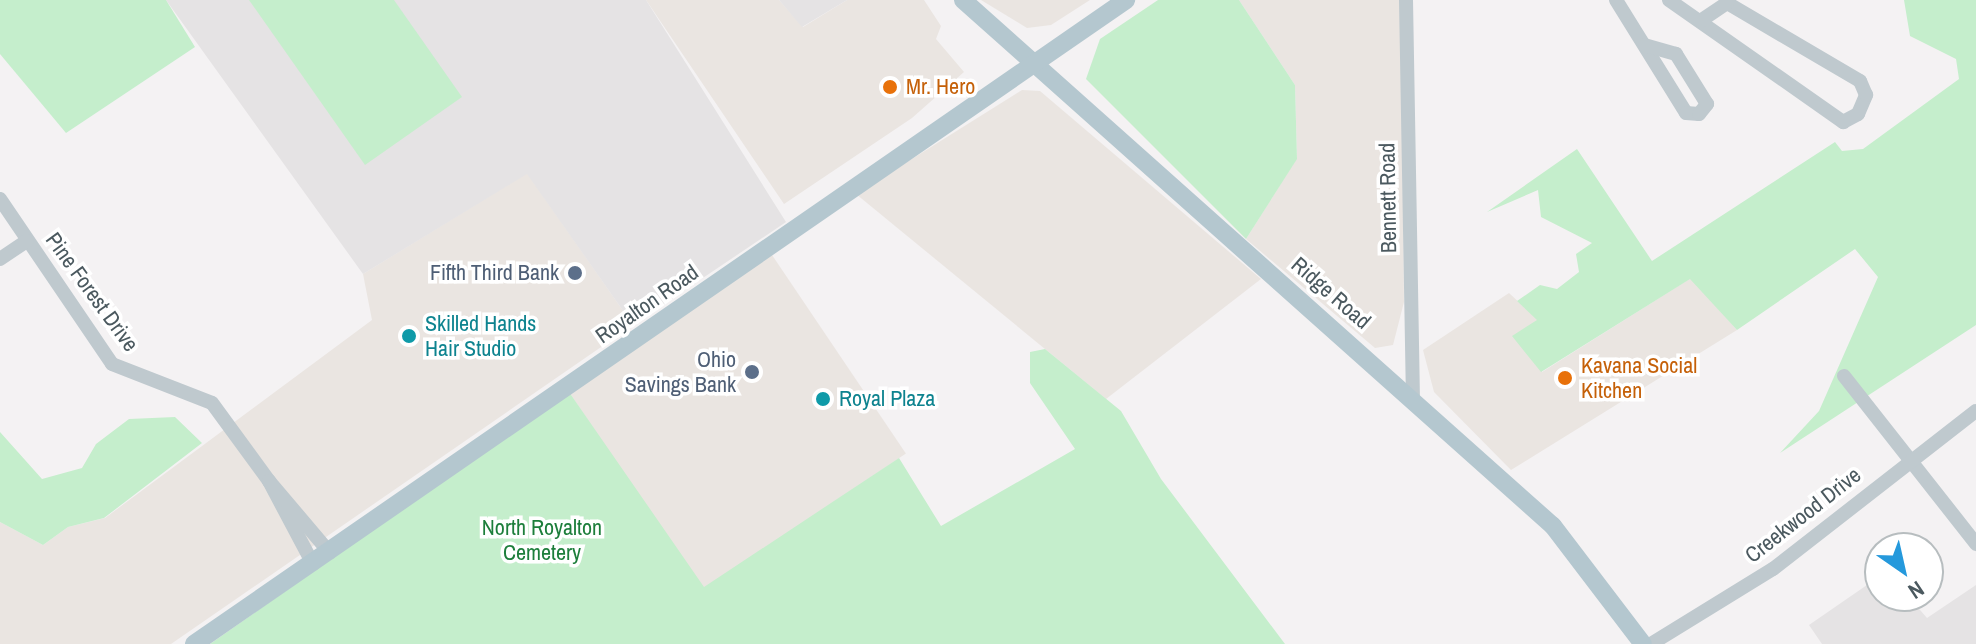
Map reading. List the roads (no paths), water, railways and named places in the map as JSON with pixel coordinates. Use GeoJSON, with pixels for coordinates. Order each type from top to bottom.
{"type":"FeatureCollection","features":[{"type":"Feature","properties":{"kind":"main road","name":"Ridge Road"},"geometry":{"type":"LineString","coordinates":[[963,0],[1029,65],[1413,395],[1553,526],[1643,644]]}},
{"type":"Feature","properties":{"kind":"main road","name":"Royalton Road"},"geometry":{"type":"LineString","coordinates":[[194,644],[330,553],[1126,0]]}},
{"type":"Feature","properties":{"kind":"street","name":"Bennett Road"},"geometry":{"type":"LineString","coordinates":[[1406,0],[1413,395]]}},
{"type":"Feature","properties":{"kind":"street"},"geometry":{"type":"LineString","coordinates":[[1616,0],[1686,113],[1699,114],[1707,104],[1676,54],[1645,45]]}},
{"type":"Feature","properties":{"kind":"street"},"geometry":{"type":"LineString","coordinates":[[1675,2],[1700,21],[1843,122],[1858,114],[1866,95],[1847,73],[1727,3],[1700,21]]}},
{"type":"Feature","properties":{"kind":"street","name":"Pine Forest Drive"},"geometry":{"type":"LineString","coordinates":[[0,199],[112,364],[212,403],[269,481],[313,564]]}},
{"type":"Feature","properties":{"kind":"street"},"geometry":{"type":"LineString","coordinates":[[0,259],[27,241]]}},
{"type":"Feature","properties":{"kind":"street"},"geometry":{"type":"LineString","coordinates":[[1844,376],[1976,544]]}},
{"type":"Feature","properties":{"kind":"street","name":"Creekwood Drive"},"geometry":{"type":"LineString","coordinates":[[1651,644],[1773,569],[1910,457],[1976,411]]}},
{"type":"Feature","properties":{"kind":"street"},"geometry":{"type":"LineString","coordinates":[[269,481],[330,553]]}},
{"type":"Feature","properties":{"kind":"place","name":"Mr. Hero"},"geometry":{"type":"Point","coordinates":[890,87]}},
{"type":"Feature","properties":{"kind":"place","name":"Fifth Third Bank"},"geometry":{"type":"Point","coordinates":[575,273]}},
{"type":"Feature","properties":{"kind":"place","name":"Skilled Hands Hair Studio"},"geometry":{"type":"Point","coordinates":[409,336]}},
{"type":"Feature","properties":{"kind":"place","name":"Ohio Savings Bank"},"geometry":{"type":"Point","coordinates":[752,372]}},
{"type":"Feature","properties":{"kind":"place","name":"Kavana Social Kitchen"},"geometry":{"type":"Point","coordinates":[1565,378]}},
{"type":"Feature","properties":{"kind":"place","name":"Royal Plaza"},"geometry":{"type":"Point","coordinates":[823,399]}},
{"type":"Feature","properties":{"kind":"park label","name":"North Royalton Cemetery"},"geometry":{"type":"Point","coordinates":[542,540]}}]}
